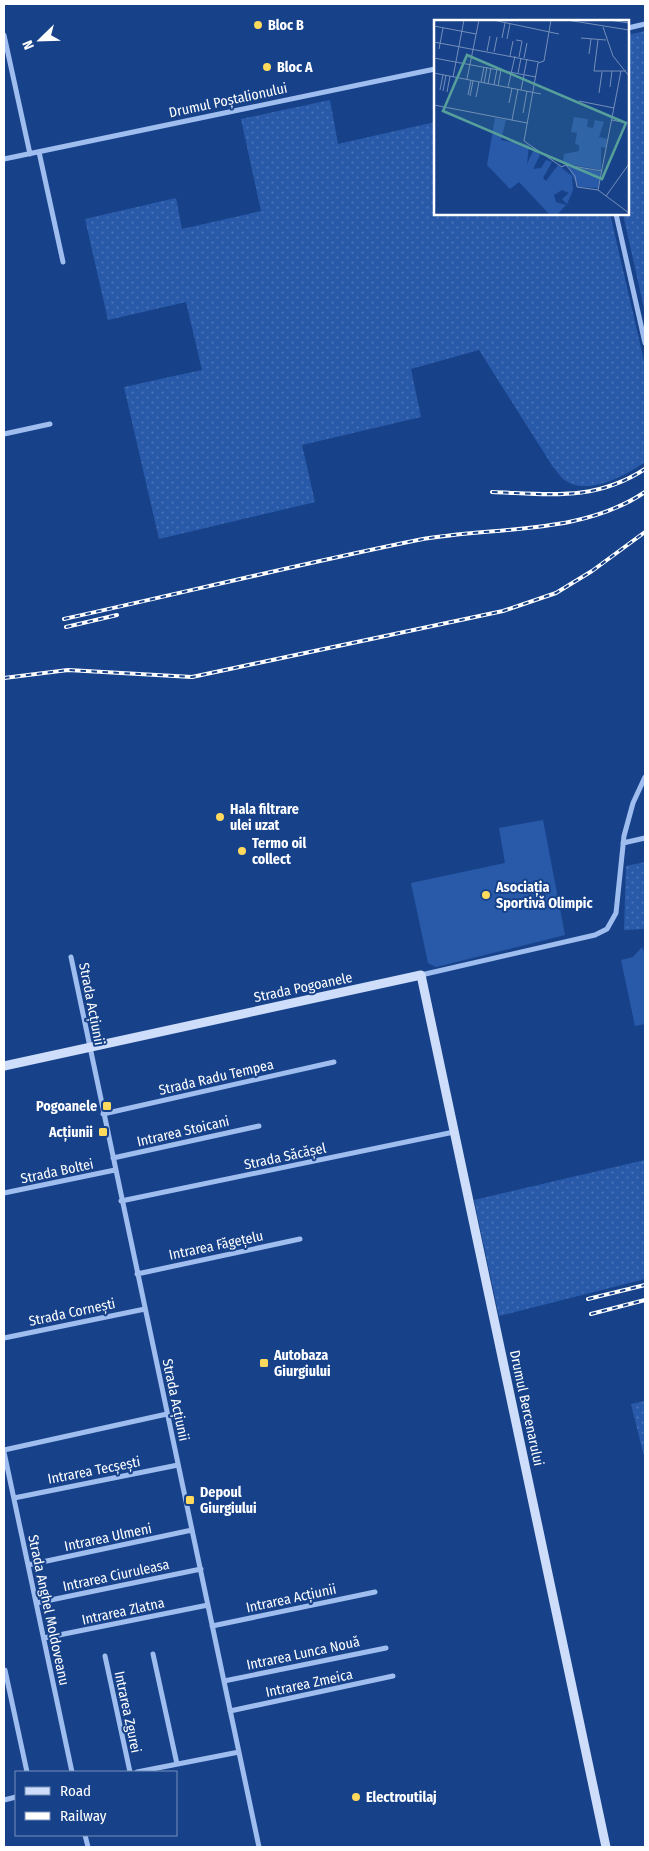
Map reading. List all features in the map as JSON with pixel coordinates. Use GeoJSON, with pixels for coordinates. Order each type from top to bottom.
{"type":"FeatureCollection","features":[{"type":"Feature","properties":{"kind":"street"},"geometry":{"type":"LineString","coordinates":[[629,28],[645,24]]}},
{"type":"Feature","properties":{"kind":"street"},"geometry":{"type":"LineString","coordinates":[[4,35],[30,154]]}},
{"type":"Feature","properties":{"kind":"street","name":"Drumul Poștalionului"},"geometry":{"type":"LineString","coordinates":[[4,159],[434,69]]}},
{"type":"Feature","properties":{"kind":"street"},"geometry":{"type":"LineString","coordinates":[[39,152],[63,262]]}},
{"type":"Feature","properties":{"kind":"street"},"geometry":{"type":"LineString","coordinates":[[616,215],[645,343]]}},
{"type":"Feature","properties":{"kind":"street"},"geometry":{"type":"LineString","coordinates":[[4,434],[50,424]]}},
{"type":"Feature","properties":{"kind":"street"},"geometry":{"type":"LineString","coordinates":[[645,776],[633,803],[623,843],[645,838]]}},
{"type":"Feature","properties":{"kind":"street","name":"Strada Pogoanele"},"geometry":{"type":"LineString","coordinates":[[4,1066],[89,1049],[589,936],[607,929],[616,913],[623,843]]}},
{"type":"Feature","properties":{"kind":"street","name":"Strada Acțiunii"},"geometry":{"type":"LineString","coordinates":[[71,957],[121,1201],[259,1847]]}},
{"type":"Feature","properties":{"kind":"street","name":"Drumul Bercenarului"},"geometry":{"type":"LineString","coordinates":[[421,975],[606,1847]]}},
{"type":"Feature","properties":{"kind":"street","name":"Strada Radu Tempea"},"geometry":{"type":"LineString","coordinates":[[103,1114],[334,1062]]}},
{"type":"Feature","properties":{"kind":"street","name":"Intrarea Stoicani"},"geometry":{"type":"LineString","coordinates":[[112,1158],[259,1126]]}},
{"type":"Feature","properties":{"kind":"street","name":"Strada Săcășel"},"geometry":{"type":"LineString","coordinates":[[121,1201],[454,1132]]}},
{"type":"Feature","properties":{"kind":"street","name":"Strada Boltei"},"geometry":{"type":"LineString","coordinates":[[4,1193],[115,1170]]}},
{"type":"Feature","properties":{"kind":"street","name":"Intrarea Făgețelu"},"geometry":{"type":"LineString","coordinates":[[137,1274],[300,1239]]}},
{"type":"Feature","properties":{"kind":"street","name":"Strada Cornești"},"geometry":{"type":"LineString","coordinates":[[4,1338],[144,1309]]}},
{"type":"Feature","properties":{"kind":"street"},"geometry":{"type":"LineString","coordinates":[[4,1451],[167,1414]]}},
{"type":"Feature","properties":{"kind":"street","name":"Strada Anghel Moldoveanu"},"geometry":{"type":"LineString","coordinates":[[4,1451],[72,1771]]}},
{"type":"Feature","properties":{"kind":"street","name":"Intrarea Tecșești"},"geometry":{"type":"LineString","coordinates":[[14,1498],[178,1465]]}},
{"type":"Feature","properties":{"kind":"street","name":"Intrarea Ulmeni"},"geometry":{"type":"LineString","coordinates":[[28,1565],[192,1530]]}},
{"type":"Feature","properties":{"kind":"street","name":"Intrarea Ciuruleasa"},"geometry":{"type":"LineString","coordinates":[[36,1603],[201,1570]]}},
{"type":"Feature","properties":{"kind":"street","name":"Intrarea Acțiunii"},"geometry":{"type":"LineString","coordinates":[[212,1626],[374,1592]]}},
{"type":"Feature","properties":{"kind":"street","name":"Intrarea Zlatna"},"geometry":{"type":"LineString","coordinates":[[44,1638],[208,1605]]}},
{"type":"Feature","properties":{"kind":"street","name":"Intrarea Lunca Nouă"},"geometry":{"type":"LineString","coordinates":[[224,1681],[386,1648]]}},
{"type":"Feature","properties":{"kind":"street"},"geometry":{"type":"LineString","coordinates":[[153,1654],[177,1764]]}},
{"type":"Feature","properties":{"kind":"street","name":"Intrarea Zgurei"},"geometry":{"type":"LineString","coordinates":[[105,1656],[130,1771]]}},
{"type":"Feature","properties":{"kind":"street"},"geometry":{"type":"LineString","coordinates":[[5,1670],[27,1771]]}},
{"type":"Feature","properties":{"kind":"street","name":"Intrarea Zmeica"},"geometry":{"type":"LineString","coordinates":[[230,1711],[393,1676]]}},
{"type":"Feature","properties":{"kind":"street"},"geometry":{"type":"LineString","coordinates":[[142,1771],[239,1752]]}},
{"type":"Feature","properties":{"kind":"shaded area"},"geometry":{"type":"Polygon","coordinates":[[[645,31],[645,313],[623,215],[629,215],[629,35],[645,31]]]}},
{"type":"Feature","properties":{"kind":"shaded area"},"geometry":{"type":"Polygon","coordinates":[[[330,100],[338,144],[434,122],[434,215],[610,215],[645,365],[645,462],[618,478],[596,485],[575,485],[566,481],[553,467],[479,350],[411,369],[421,417],[302,445],[315,502],[159,539],[124,387],[202,370],[186,302],[108,320],[85,219],[176,198],[182,229],[261,211],[241,119],[330,100]]]}},
{"type":"Feature","properties":{"kind":"shaded area","name":"Asociația Sportivă Olimpic"},"geometry":{"type":"Polygon","coordinates":[[[543,820],[565,935],[436,967],[428,963],[411,883],[505,863],[499,828],[543,820]]]}},
{"type":"Feature","properties":{"kind":"shaded area"},"geometry":{"type":"Polygon","coordinates":[[[645,862],[645,931],[644,929],[624,930],[626,866],[645,862]]]}},
{"type":"Feature","properties":{"kind":"shaded area"},"geometry":{"type":"Polygon","coordinates":[[[642,947],[645,954],[645,1024],[635,1026],[621,960],[633,957],[642,947]]]}},
{"type":"Feature","properties":{"kind":"shaded area"},"geometry":{"type":"Polygon","coordinates":[[[645,1160],[645,1279],[499,1316],[474,1200],[645,1160]]]}},
{"type":"Feature","properties":{"kind":"shaded area"},"geometry":{"type":"Polygon","coordinates":[[[645,1401],[645,1460],[631,1404],[645,1401]]]}},
{"type":"Feature","properties":{"kind":"railway"},"geometry":{"type":"LineString","coordinates":[[492,492],[571,494],[608,487],[626,480],[645,469]]}},
{"type":"Feature","properties":{"kind":"railway"},"geometry":{"type":"LineString","coordinates":[[64,619],[418,540],[564,523],[593,516],[620,506],[645,492]]}},
{"type":"Feature","properties":{"kind":"railway"},"geometry":{"type":"LineString","coordinates":[[4,678],[68,670],[192,677],[503,611],[556,593],[592,571],[645,532]]}},
{"type":"Feature","properties":{"kind":"railway"},"geometry":{"type":"LineString","coordinates":[[66,627],[117,615]]}},
{"type":"Feature","properties":{"kind":"railway"},"geometry":{"type":"LineString","coordinates":[[588,1299],[645,1285]]}},
{"type":"Feature","properties":{"kind":"railway"},"geometry":{"type":"LineString","coordinates":[[591,1314],[645,1300]]}},
{"type":"Feature","properties":{"kind":"place","name":"Bloc B"},"geometry":{"type":"Point","coordinates":[258,25]}},
{"type":"Feature","properties":{"kind":"place","name":"Bloc A"},"geometry":{"type":"Point","coordinates":[267,67]}},
{"type":"Feature","properties":{"kind":"place","name":"Hala filtrare ulei uzat"},"geometry":{"type":"Point","coordinates":[220,817]}},
{"type":"Feature","properties":{"kind":"place","name":"Termo oil collect"},"geometry":{"type":"Point","coordinates":[242,851]}},
{"type":"Feature","properties":{"kind":"place","name":"Asociația Sportivă Olimpic"},"geometry":{"type":"Point","coordinates":[486,895]}},
{"type":"Feature","properties":{"kind":"place","name":"Pogoanele"},"geometry":{"type":"Point","coordinates":[107,1106]}},
{"type":"Feature","properties":{"kind":"place","name":"Acțiunii"},"geometry":{"type":"Point","coordinates":[103,1132]}},
{"type":"Feature","properties":{"kind":"place","name":"Autobaza Giurgiului"},"geometry":{"type":"Point","coordinates":[264,1363]}},
{"type":"Feature","properties":{"kind":"place","name":"Depoul Giurgiului"},"geometry":{"type":"Point","coordinates":[190,1500]}},
{"type":"Feature","properties":{"kind":"place","name":"Electroutilaj"},"geometry":{"type":"Point","coordinates":[356,1797]}}]}
